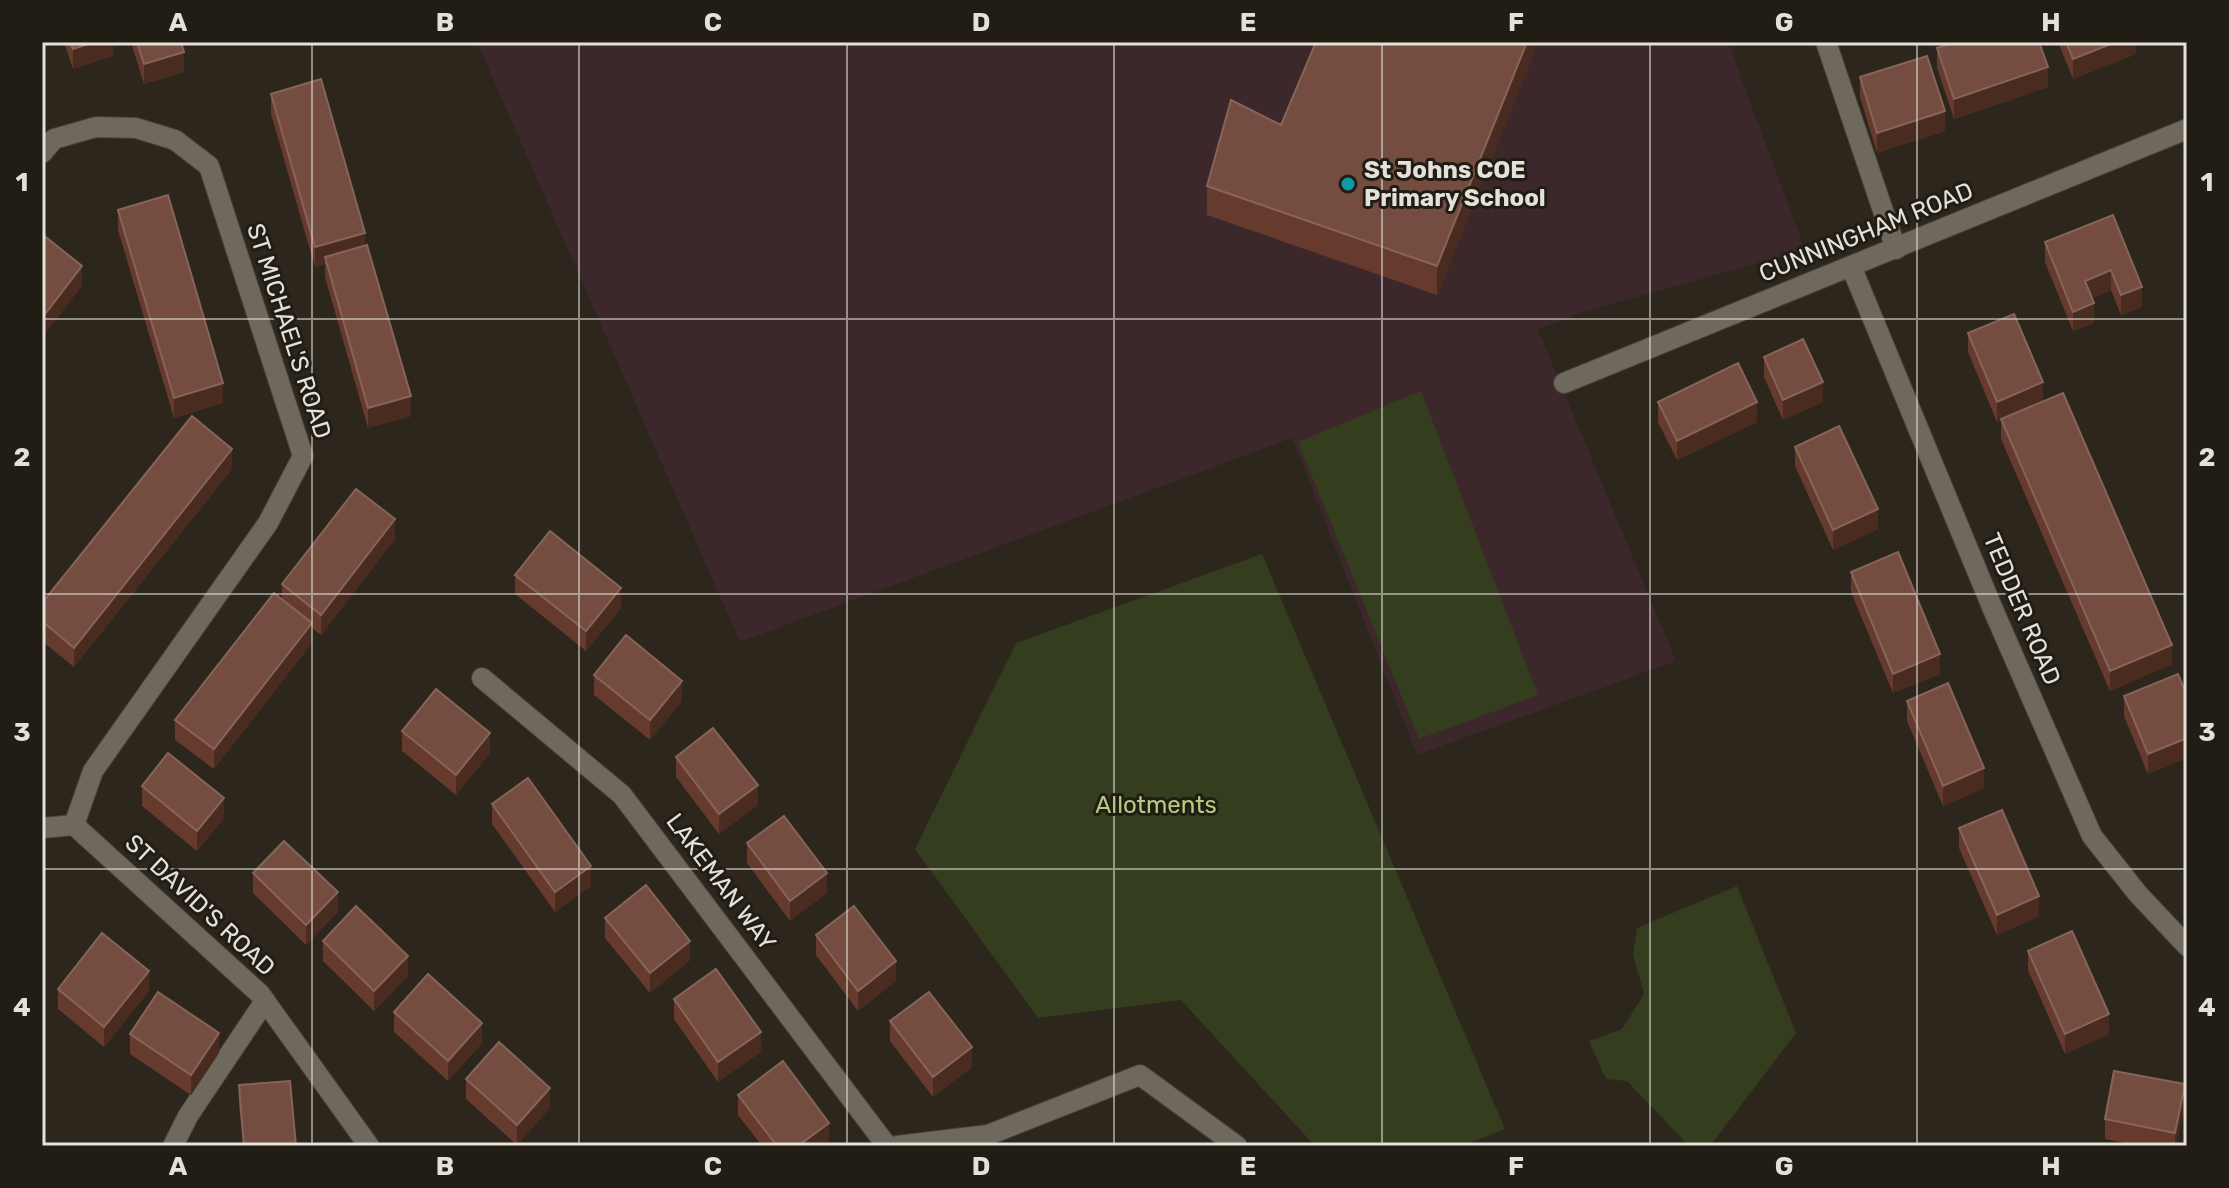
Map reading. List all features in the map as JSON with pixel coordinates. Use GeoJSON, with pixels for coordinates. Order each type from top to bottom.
{"type":"FeatureCollection","features":[{"type":"Feature","properties":{"kind":"street"},"geometry":{"type":"LineString","coordinates":[[1826,42],[1896,249]]}},
{"type":"Feature","properties":{"kind":"street","name":"ST MICHAEL'S ROAD"},"geometry":{"type":"LineString","coordinates":[[42,153],[54,139],[96,127],[136,128],[175,140],[209,166],[303,456],[268,523],[93,771],[74,825]]}},
{"type":"Feature","properties":{"kind":"street","name":"CUNNINGHAM ROAD"},"geometry":{"type":"LineString","coordinates":[[1564,383],[2187,129]]}},
{"type":"Feature","properties":{"kind":"street","name":"TEDDER ROAD"},"geometry":{"type":"LineString","coordinates":[[1851,266],[1992,607],[2092,836],[2138,894],[2187,946]]}},
{"type":"Feature","properties":{"kind":"street","name":"LAKEMAN WAY"},"geometry":{"type":"LineString","coordinates":[[482,678],[622,795],[887,1146]]}},
{"type":"Feature","properties":{"kind":"street"},"geometry":{"type":"LineString","coordinates":[[42,828],[74,825]]}},
{"type":"Feature","properties":{"kind":"street","name":"ST DAVID'S ROAD"},"geometry":{"type":"LineString","coordinates":[[74,825],[260,994],[369,1146]]}},
{"type":"Feature","properties":{"kind":"street"},"geometry":{"type":"LineString","coordinates":[[173,1146],[188,1116],[265,1001]]}},
{"type":"Feature","properties":{"kind":"street"},"geometry":{"type":"LineString","coordinates":[[897,1146],[988,1135],[1140,1075],[1237,1146]]}},
{"type":"Feature","properties":{"kind":"shaded area"},"geometry":{"type":"Polygon","coordinates":[[[477,42],[1728,42],[1805,250],[1579,313],[1538,330],[1676,661],[1417,755],[1292,438],[740,642],[477,42]]]}},
{"type":"Feature","properties":{"kind":"green space"},"geometry":{"type":"Polygon","coordinates":[[[1421,391],[1538,695],[1419,739],[1298,442],[1421,391]]]}},
{"type":"Feature","properties":{"kind":"green space","name":"Allotments"},"geometry":{"type":"Polygon","coordinates":[[[1262,554],[1505,1129],[1462,1146],[1315,1146],[1181,1000],[1038,1018],[915,849],[1016,643],[1262,554]]]}},
{"type":"Feature","properties":{"kind":"green space"},"geometry":{"type":"Polygon","coordinates":[[[1737,886],[1796,1033],[1710,1146],[1689,1146],[1627,1081],[1606,1079],[1589,1041],[1622,1029],[1644,994],[1633,955],[1637,928],[1737,886]]]}},
{"type":"Feature","properties":{"kind":"building"},"geometry":{"type":"Polygon","coordinates":[[[70,42],[94,42],[73,49],[70,42]]]}},
{"type":"Feature","properties":{"kind":"building"},"geometry":{"type":"Polygon","coordinates":[[[137,42],[181,42],[184,52],[144,64],[137,42]]]}},
{"type":"Feature","properties":{"kind":"building","name":"St Johns COE Primary School"},"geometry":{"type":"Polygon","coordinates":[[[1316,42],[1527,42],[1437,266],[1207,186],[1231,100],[1281,125],[1316,42]]]}},
{"type":"Feature","properties":{"kind":"building"},"geometry":{"type":"Polygon","coordinates":[[[1955,42],[2039,42],[2048,67],[1954,99],[1937,48],[1955,42]]]}},
{"type":"Feature","properties":{"kind":"building"},"geometry":{"type":"Polygon","coordinates":[[[2066,42],[2116,42],[2073,59],[2066,42]]]}},
{"type":"Feature","properties":{"kind":"building"},"geometry":{"type":"Polygon","coordinates":[[[1927,56],[1945,111],[1877,133],[1860,77],[1927,56]]]}},
{"type":"Feature","properties":{"kind":"building"},"geometry":{"type":"Polygon","coordinates":[[[321,79],[365,233],[315,247],[271,94],[321,79]]]}},
{"type":"Feature","properties":{"kind":"building"},"geometry":{"type":"Polygon","coordinates":[[[168,195],[223,383],[174,398],[118,210],[168,195]]]}},
{"type":"Feature","properties":{"kind":"building"},"geometry":{"type":"Polygon","coordinates":[[[2113,215],[2142,287],[2121,295],[2111,270],[2085,281],[2094,303],[2073,312],[2045,242],[2113,215]]]}},
{"type":"Feature","properties":{"kind":"building"},"geometry":{"type":"Polygon","coordinates":[[[42,234],[82,266],[42,318],[42,234]]]}},
{"type":"Feature","properties":{"kind":"building"},"geometry":{"type":"Polygon","coordinates":[[[367,245],[411,396],[368,408],[325,257],[367,245]]]}},
{"type":"Feature","properties":{"kind":"building"},"geometry":{"type":"Polygon","coordinates":[[[2014,314],[2043,382],[1997,402],[1968,333],[2014,314]]]}},
{"type":"Feature","properties":{"kind":"building"},"geometry":{"type":"Polygon","coordinates":[[[1803,339],[1823,382],[1783,400],[1764,357],[1803,339]]]}},
{"type":"Feature","properties":{"kind":"building"},"geometry":{"type":"Polygon","coordinates":[[[1738,363],[1757,402],[1677,441],[1658,402],[1738,363]]]}},
{"type":"Feature","properties":{"kind":"building"},"geometry":{"type":"Polygon","coordinates":[[[2063,393],[2172,645],[2110,671],[2001,419],[2063,393]]]}},
{"type":"Feature","properties":{"kind":"building"},"geometry":{"type":"Polygon","coordinates":[[[192,416],[232,449],[74,648],[42,621],[42,603],[192,416]]]}},
{"type":"Feature","properties":{"kind":"building"},"geometry":{"type":"Polygon","coordinates":[[[1839,426],[1878,509],[1833,530],[1795,447],[1839,426]]]}},
{"type":"Feature","properties":{"kind":"building"},"geometry":{"type":"Polygon","coordinates":[[[356,489],[395,519],[321,615],[282,584],[356,489]]]}},
{"type":"Feature","properties":{"kind":"building"},"geometry":{"type":"Polygon","coordinates":[[[550,531],[621,588],[586,631],[515,575],[550,531]]]}},
{"type":"Feature","properties":{"kind":"building"},"geometry":{"type":"Polygon","coordinates":[[[1898,552],[1940,654],[1893,674],[1851,572],[1898,552]]]}},
{"type":"Feature","properties":{"kind":"building"},"geometry":{"type":"Polygon","coordinates":[[[274,593],[312,623],[214,749],[175,720],[274,593]]]}},
{"type":"Feature","properties":{"kind":"building"},"geometry":{"type":"Polygon","coordinates":[[[626,635],[682,681],[650,720],[594,675],[626,635]]]}},
{"type":"Feature","properties":{"kind":"building"},"geometry":{"type":"Polygon","coordinates":[[[2178,674],[2187,696],[2187,738],[2148,754],[2124,696],[2178,674]]]}},
{"type":"Feature","properties":{"kind":"building"},"geometry":{"type":"Polygon","coordinates":[[[1948,683],[1984,768],[1943,786],[1907,701],[1948,683]]]}},
{"type":"Feature","properties":{"kind":"building"},"geometry":{"type":"Polygon","coordinates":[[[436,689],[490,733],[456,775],[402,731],[436,689]]]}},
{"type":"Feature","properties":{"kind":"building"},"geometry":{"type":"Polygon","coordinates":[[[713,728],[758,785],[719,814],[676,757],[713,728]]]}},
{"type":"Feature","properties":{"kind":"building"},"geometry":{"type":"Polygon","coordinates":[[[168,753],[224,798],[197,831],[142,786],[168,753]]]}},
{"type":"Feature","properties":{"kind":"building"},"geometry":{"type":"Polygon","coordinates":[[[528,778],[591,866],[555,892],[492,804],[528,778]]]}},
{"type":"Feature","properties":{"kind":"building"},"geometry":{"type":"Polygon","coordinates":[[[2002,810],[2039,896],[1997,915],[1959,828],[2002,810]]]}},
{"type":"Feature","properties":{"kind":"building"},"geometry":{"type":"Polygon","coordinates":[[[784,816],[827,873],[790,901],[747,843],[784,816]]]}},
{"type":"Feature","properties":{"kind":"building"},"geometry":{"type":"Polygon","coordinates":[[[284,841],[338,892],[306,925],[253,873],[284,841]]]}},
{"type":"Feature","properties":{"kind":"building"},"geometry":{"type":"Polygon","coordinates":[[[646,885],[690,941],[650,973],[605,918],[646,885]]]}},
{"type":"Feature","properties":{"kind":"building"},"geometry":{"type":"Polygon","coordinates":[[[356,906],[408,956],[374,991],[323,941],[356,906]]]}},
{"type":"Feature","properties":{"kind":"building"},"geometry":{"type":"Polygon","coordinates":[[[854,906],[896,961],[858,991],[816,935],[854,906]]]}},
{"type":"Feature","properties":{"kind":"building"},"geometry":{"type":"Polygon","coordinates":[[[2072,931],[2109,1014],[2065,1034],[2028,951],[2072,931]]]}},
{"type":"Feature","properties":{"kind":"building"},"geometry":{"type":"Polygon","coordinates":[[[102,933],[149,971],[104,1027],[58,989],[102,933]]]}},
{"type":"Feature","properties":{"kind":"building"},"geometry":{"type":"Polygon","coordinates":[[[716,969],[761,1032],[718,1062],[674,999],[716,969]]]}},
{"type":"Feature","properties":{"kind":"building"},"geometry":{"type":"Polygon","coordinates":[[[428,974],[482,1023],[448,1061],[394,1012],[428,974]]]}},
{"type":"Feature","properties":{"kind":"building"},"geometry":{"type":"Polygon","coordinates":[[[158,992],[219,1033],[191,1075],[130,1034],[158,992]]]}},
{"type":"Feature","properties":{"kind":"building"},"geometry":{"type":"Polygon","coordinates":[[[929,992],[972,1047],[933,1077],[890,1021],[929,992]]]}},
{"type":"Feature","properties":{"kind":"building"},"geometry":{"type":"Polygon","coordinates":[[[499,1042],[550,1088],[517,1125],[466,1079],[499,1042]]]}},
{"type":"Feature","properties":{"kind":"building"},"geometry":{"type":"Polygon","coordinates":[[[783,1061],[829,1123],[798,1146],[777,1146],[738,1095],[783,1061]]]}},
{"type":"Feature","properties":{"kind":"building"},"geometry":{"type":"Polygon","coordinates":[[[2114,1071],[2185,1084],[2175,1133],[2105,1119],[2114,1071]]]}},
{"type":"Feature","properties":{"kind":"building"},"geometry":{"type":"Polygon","coordinates":[[[290,1081],[296,1146],[244,1146],[239,1085],[290,1081]]]}},
{"type":"Feature","properties":{"kind":"place","name":"St Johns COE Primary School"},"geometry":{"type":"Point","coordinates":[1348,184]}}]}
